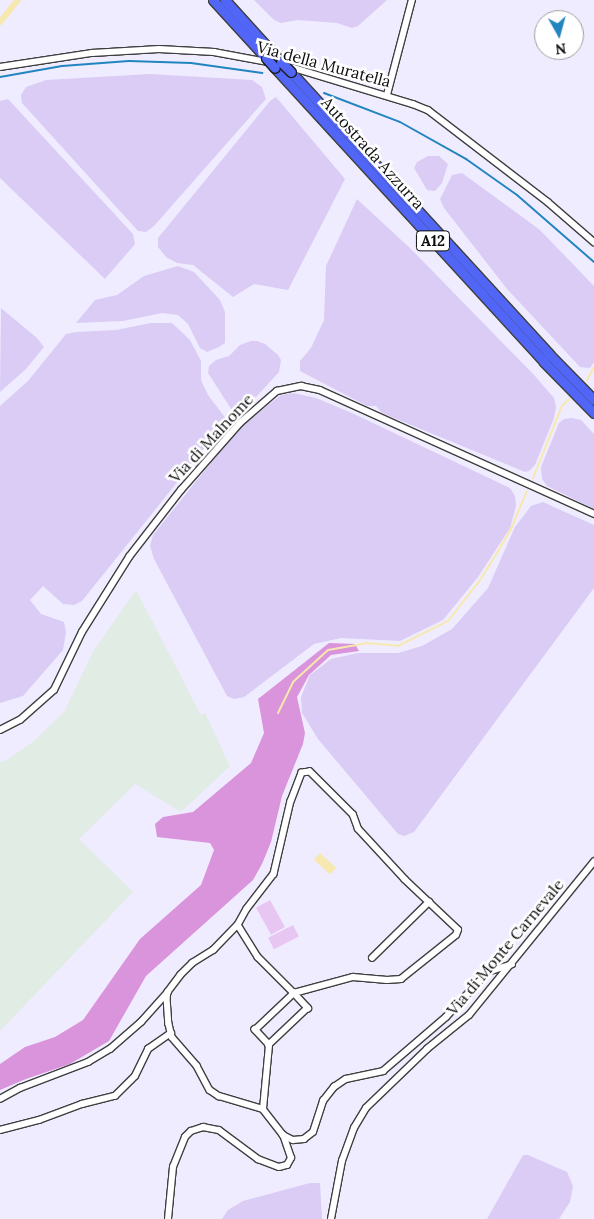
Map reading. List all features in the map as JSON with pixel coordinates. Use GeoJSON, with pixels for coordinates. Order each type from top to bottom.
{"type":"FeatureCollection","features":[{"type":"Feature","properties":{"kind":"highway","name":"Autostrada Azzurra"},"geometry":{"type":"LineString","coordinates":[[213,0],[266,58],[291,72],[549,354],[594,400]]}},
{"type":"Feature","properties":{"kind":"highway","name":"Autostrada Azzurra"},"geometry":{"type":"LineString","coordinates":[[225,0],[278,65],[544,362],[594,413]]}},
{"type":"Feature","properties":{"kind":"street"},"geometry":{"type":"LineString","coordinates":[[387,96],[412,0]]}},
{"type":"Feature","properties":{"kind":"street","name":"Via della Muratella"},"geometry":{"type":"LineString","coordinates":[[0,67],[51,58],[118,51],[159,49],[204,51],[277,64],[387,96],[413,104],[435,115],[548,202],[594,242]]}},
{"type":"Feature","properties":{"kind":"street","name":"Via di Malnome"},"geometry":{"type":"LineString","coordinates":[[0,730],[20,720],[54,690],[87,622],[129,557],[181,490],[234,430],[251,411],[277,391],[301,386],[320,390],[594,514]]}},
{"type":"Feature","properties":{"kind":"street"},"geometry":{"type":"LineString","coordinates":[[0,1099],[20,1088],[88,1062],[110,1049],[128,1035],[190,966],[214,950],[238,925],[247,908],[276,870],[292,796],[301,775],[306,771],[310,772],[353,814],[358,829],[455,925],[458,933],[404,977],[390,980],[351,978],[294,993],[255,1030],[269,1045]]}},
{"type":"Feature","properties":{"kind":"street","name":"Via di Monte Carnevale"},"geometry":{"type":"LineString","coordinates":[[331,1219],[339,1174],[350,1137],[361,1115],[401,1072],[434,1042],[469,1015],[594,862]]}},
{"type":"Feature","properties":{"kind":"street"},"geometry":{"type":"LineString","coordinates":[[372,958],[430,902]]}},
{"type":"Feature","properties":{"kind":"street"},"geometry":{"type":"LineString","coordinates":[[238,925],[258,957],[308,1008],[269,1045],[263,1109]]}},
{"type":"Feature","properties":{"kind":"street"},"geometry":{"type":"LineString","coordinates":[[283,1136],[295,1140],[306,1137],[315,1128],[323,1101],[334,1087],[346,1080],[383,1071],[446,1017],[487,973],[512,964]]}},
{"type":"Feature","properties":{"kind":"street"},"geometry":{"type":"LineString","coordinates":[[168,992],[171,1033],[197,1066],[210,1090],[219,1096],[263,1109],[283,1136],[291,1158],[287,1165],[279,1167],[258,1159],[219,1130],[203,1127],[191,1131],[185,1137],[173,1167],[168,1219]]}},
{"type":"Feature","properties":{"kind":"street"},"geometry":{"type":"LineString","coordinates":[[0,1130],[38,1120],[82,1104],[115,1096],[134,1076],[150,1046],[171,1033]]}},
{"type":"Feature","properties":{"kind":"shaded area"},"geometry":{"type":"Polygon","coordinates":[[[254,0],[387,0],[358,26],[352,28],[337,23],[298,20],[281,23],[274,20],[254,0]]]}},
{"type":"Feature","properties":{"kind":"shaded area"},"geometry":{"type":"Polygon","coordinates":[[[150,74],[252,80],[262,87],[266,99],[154,226],[146,232],[138,231],[22,103],[21,95],[26,87],[46,80],[150,74]]]}},
{"type":"Feature","properties":{"kind":"shaded area"},"geometry":{"type":"Polygon","coordinates":[[[276,97],[345,179],[288,290],[254,284],[233,297],[193,265],[177,263],[166,257],[158,247],[158,238],[270,101],[276,97]]]}},
{"type":"Feature","properties":{"kind":"shaded area"},"geometry":{"type":"Polygon","coordinates":[[[8,99],[133,234],[135,244],[105,279],[0,178],[0,101],[8,99]]]}},
{"type":"Feature","properties":{"kind":"shaded area"},"geometry":{"type":"Polygon","coordinates":[[[428,156],[439,156],[448,164],[442,183],[435,191],[427,190],[414,168],[417,162],[428,156]]]}},
{"type":"Feature","properties":{"kind":"shaded area"},"geometry":{"type":"Polygon","coordinates":[[[462,173],[540,230],[594,286],[594,362],[590,368],[580,367],[507,289],[444,208],[440,199],[452,175],[462,173]]]}},
{"type":"Feature","properties":{"kind":"shaded area"},"geometry":{"type":"Polygon","coordinates":[[[357,199],[412,250],[554,398],[556,407],[554,418],[535,465],[529,471],[525,472],[382,413],[376,406],[367,406],[300,371],[300,361],[311,348],[324,320],[326,266],[357,199]]]}},
{"type":"Feature","properties":{"kind":"shaded area"},"geometry":{"type":"Polygon","coordinates":[[[178,266],[194,272],[220,300],[225,312],[225,343],[219,347],[207,352],[200,348],[188,324],[178,315],[162,313],[123,321],[76,323],[95,300],[117,295],[144,276],[178,266]]]}},
{"type":"Feature","properties":{"kind":"shaded area"},"geometry":{"type":"Polygon","coordinates":[[[1,308],[37,338],[44,347],[26,369],[0,392],[1,308]]]}},
{"type":"Feature","properties":{"kind":"shaded area"},"geometry":{"type":"Polygon","coordinates":[[[151,323],[172,323],[190,340],[201,361],[201,380],[208,395],[227,420],[82,601],[74,605],[63,604],[43,586],[30,600],[41,614],[64,622],[66,632],[63,650],[23,696],[0,703],[0,406],[28,381],[66,334],[116,330],[151,323]]]}},
{"type":"Feature","properties":{"kind":"shaded area"},"geometry":{"type":"Polygon","coordinates":[[[251,341],[265,344],[278,355],[281,360],[279,372],[238,414],[233,412],[208,373],[209,366],[216,360],[229,356],[240,345],[251,341]]]}},
{"type":"Feature","properties":{"kind":"shaded area"},"geometry":{"type":"Polygon","coordinates":[[[293,393],[316,398],[354,414],[510,488],[515,496],[516,506],[510,528],[478,577],[443,620],[400,641],[341,638],[314,644],[244,697],[234,699],[227,696],[154,559],[150,546],[153,535],[237,430],[281,395],[293,393]]]}},
{"type":"Feature","properties":{"kind":"shaded area"},"geometry":{"type":"Polygon","coordinates":[[[564,419],[581,420],[594,434],[594,509],[547,486],[542,479],[541,467],[559,423],[564,419]]]}},
{"type":"Feature","properties":{"kind":"shaded area"},"geometry":{"type":"Polygon","coordinates":[[[543,502],[594,525],[594,588],[414,832],[404,836],[398,834],[318,739],[302,713],[301,697],[310,675],[331,659],[358,653],[398,653],[422,646],[452,629],[488,588],[515,527],[531,506],[543,502]]]}},
{"type":"Feature","properties":{"kind":"shaded area"},"geometry":{"type":"Polygon","coordinates":[[[136,590],[201,715],[205,713],[230,766],[181,812],[135,784],[79,839],[133,892],[0,1031],[0,762],[7,760],[34,741],[64,712],[94,650],[136,590]]]}},
{"type":"Feature","properties":{"kind":"shaded area"},"geometry":{"type":"Polygon","coordinates":[[[329,643],[355,644],[359,651],[331,655],[309,675],[297,697],[305,733],[303,744],[282,796],[271,842],[253,880],[146,976],[109,1041],[70,1064],[0,1090],[0,1064],[25,1047],[55,1037],[83,1020],[140,939],[201,885],[214,850],[210,843],[157,837],[155,824],[163,817],[193,812],[251,763],[264,733],[258,699],[329,643]]]}},
{"type":"Feature","properties":{"kind":"shaded area"},"geometry":{"type":"Polygon","coordinates":[[[320,853],[336,868],[330,875],[314,860],[320,853]]]}},
{"type":"Feature","properties":{"kind":"shaded area"},"geometry":{"type":"Polygon","coordinates":[[[270,900],[285,927],[271,935],[256,908],[270,900]]]}},
{"type":"Feature","properties":{"kind":"shaded area"},"geometry":{"type":"Polygon","coordinates":[[[293,925],[299,937],[274,949],[268,938],[293,925]]]}},
{"type":"Feature","properties":{"kind":"shaded area"},"geometry":{"type":"Polygon","coordinates":[[[523,1155],[528,1155],[567,1172],[573,1186],[570,1202],[559,1219],[487,1219],[523,1155]]]}},
{"type":"Feature","properties":{"kind":"shaded area"},"geometry":{"type":"Polygon","coordinates":[[[310,1183],[320,1183],[322,1219],[222,1219],[228,1210],[243,1201],[310,1183]]]}},
{"type":"Feature","properties":{"kind":"waterway"},"geometry":{"type":"LineString","coordinates":[[0,22],[18,0]]}},
{"type":"Feature","properties":{"kind":"waterway"},"geometry":{"type":"LineString","coordinates":[[587,380],[594,367]]}},
{"type":"Feature","properties":{"kind":"waterway"},"geometry":{"type":"LineString","coordinates":[[533,478],[562,406],[569,399]]}},
{"type":"Feature","properties":{"kind":"waterway"},"geometry":{"type":"LineString","coordinates":[[278,713],[293,682],[328,650],[366,643],[398,646],[448,621],[480,580],[510,531],[527,491]]}},
{"type":"Feature","properties":{"kind":"railway"},"geometry":{"type":"LineString","coordinates":[[0,77],[62,66],[129,61],[191,63],[262,73]]}},
{"type":"Feature","properties":{"kind":"railway"},"geometry":{"type":"LineString","coordinates":[[324,93],[400,122],[466,159],[517,195],[594,262]]}}]}
